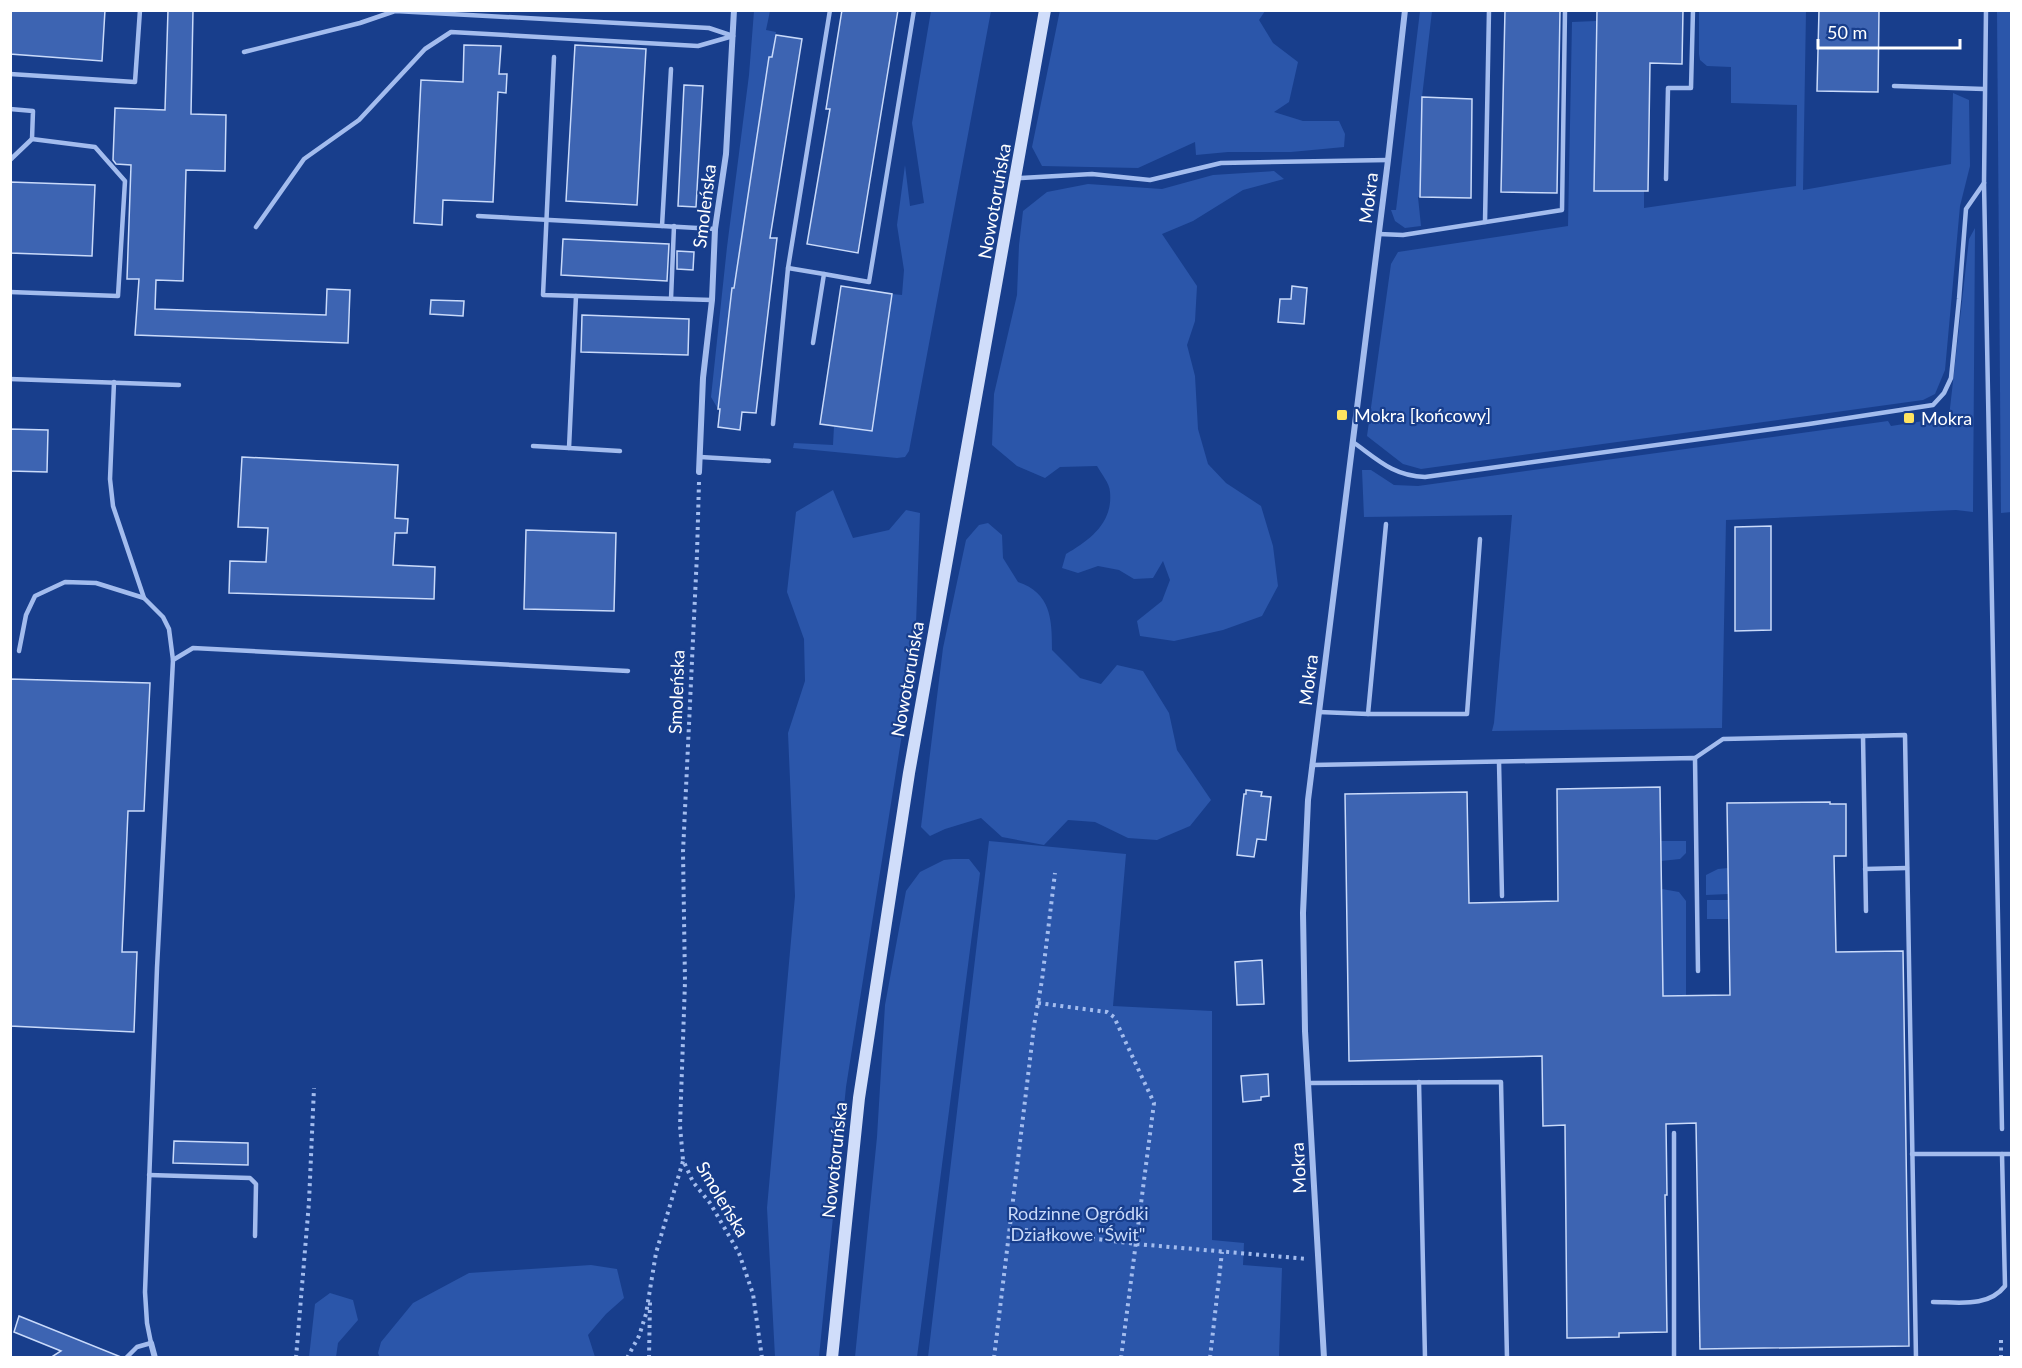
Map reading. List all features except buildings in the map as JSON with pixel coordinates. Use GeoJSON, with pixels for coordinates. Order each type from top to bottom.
{"type":"FeatureCollection","features":[{"type":"Feature","properties":{"kind":"main road","name":"Nowotoruńska"},"geometry":{"type":"LineString","coordinates":[[832,1358],[859,1098],[909,773],[1045,10]]}},
{"type":"Feature","properties":{"kind":"street","name":"Smoleńska"},"geometry":{"type":"LineString","coordinates":[[699,472],[715,228],[726,154],[734,10]]}},
{"type":"Feature","properties":{"kind":"street","name":"Mokra"},"geometry":{"type":"LineString","coordinates":[[1324,1358],[1305,1031],[1303,913],[1308,800],[1389,160],[1405,10]]}},
{"type":"Feature","properties":{"kind":"street"},"geometry":{"type":"LineString","coordinates":[[151,1343],[155,1358]]}},
{"type":"Feature","properties":{"kind":"lane"},"geometry":{"type":"LineString","coordinates":[[10,74],[135,82],[140,10]]}},
{"type":"Feature","properties":{"kind":"lane"},"geometry":{"type":"LineString","coordinates":[[773,424],[788,268],[830,10]]}},
{"type":"Feature","properties":{"kind":"lane"},"geometry":{"type":"LineString","coordinates":[[788,268],[869,282],[914,10]]}},
{"type":"Feature","properties":{"kind":"lane"},"geometry":{"type":"LineString","coordinates":[[1485,222],[1489,10]]}},
{"type":"Feature","properties":{"kind":"lane"},"geometry":{"type":"LineString","coordinates":[[1379,234],[1403,236],[1562,210],[1565,10]]}},
{"type":"Feature","properties":{"kind":"lane"},"geometry":{"type":"LineString","coordinates":[[1666,179],[1668,88],[1691,88],[1693,10]]}},
{"type":"Feature","properties":{"kind":"lane"},"geometry":{"type":"LineString","coordinates":[[1986,10],[1984,183],[2002,1129]]}},
{"type":"Feature","properties":{"kind":"lane"},"geometry":{"type":"LineString","coordinates":[[244,52],[360,23],[395,11],[709,28],[733,36]]}},
{"type":"Feature","properties":{"kind":"lane"},"geometry":{"type":"LineString","coordinates":[[256,227],[304,159],[359,120],[424,49],[451,32],[698,46],[733,36]]}},
{"type":"Feature","properties":{"kind":"lane"},"geometry":{"type":"LineString","coordinates":[[554,57],[543,295],[712,300]]}},
{"type":"Feature","properties":{"kind":"lane"},"geometry":{"type":"LineString","coordinates":[[662,226],[671,69]]}},
{"type":"Feature","properties":{"kind":"lane"},"geometry":{"type":"LineString","coordinates":[[1894,86],[1984,89]]}},
{"type":"Feature","properties":{"kind":"lane"},"geometry":{"type":"LineString","coordinates":[[10,109],[33,111],[32,139],[10,160]]}},
{"type":"Feature","properties":{"kind":"lane"},"geometry":{"type":"LineString","coordinates":[[10,292],[118,297],[125,181],[95,147],[32,139]]}},
{"type":"Feature","properties":{"kind":"lane"},"geometry":{"type":"LineString","coordinates":[[1016,177],[1092,174],[1150,180],[1221,163],[1389,160]]}},
{"type":"Feature","properties":{"kind":"lane"},"geometry":{"type":"LineString","coordinates":[[1353,442],[1395,472],[1425,477],[1933,405],[1944,393],[1951,378],[1966,209],[1984,183]]}},
{"type":"Feature","properties":{"kind":"lane"},"geometry":{"type":"LineString","coordinates":[[478,216],[715,228]]}},
{"type":"Feature","properties":{"kind":"lane"},"geometry":{"type":"LineString","coordinates":[[671,299],[674,226]]}},
{"type":"Feature","properties":{"kind":"lane"},"geometry":{"type":"LineString","coordinates":[[813,343],[824,274]]}},
{"type":"Feature","properties":{"kind":"lane"},"geometry":{"type":"LineString","coordinates":[[569,448],[576,296]]}},
{"type":"Feature","properties":{"kind":"lane"},"geometry":{"type":"LineString","coordinates":[[10,379],[179,385]]}},
{"type":"Feature","properties":{"kind":"lane"},"geometry":{"type":"LineString","coordinates":[[114,382],[110,479],[113,506],[144,598],[163,617],[169,629],[173,660],[157,968],[145,1292],[145,1308],[151,1343],[137,1347],[126,1358]]}},
{"type":"Feature","properties":{"kind":"lane"},"geometry":{"type":"LineString","coordinates":[[533,446],[620,451]]}},
{"type":"Feature","properties":{"kind":"lane"},"geometry":{"type":"LineString","coordinates":[[700,457],[769,461]]}},
{"type":"Feature","properties":{"kind":"lane"},"geometry":{"type":"LineString","coordinates":[[1368,714],[1386,524]]}},
{"type":"Feature","properties":{"kind":"lane"},"geometry":{"type":"LineString","coordinates":[[1319,712],[1467,714],[1480,539]]}},
{"type":"Feature","properties":{"kind":"lane"},"geometry":{"type":"LineString","coordinates":[[19,651],[26,615],[35,596],[65,582],[96,583],[144,598]]}},
{"type":"Feature","properties":{"kind":"lane"},"geometry":{"type":"LineString","coordinates":[[173,660],[193,648],[628,671]]}},
{"type":"Feature","properties":{"kind":"lane"},"geometry":{"type":"LineString","coordinates":[[1312,765],[1695,758],[1723,739],[1905,735],[1916,1358]]}},
{"type":"Feature","properties":{"kind":"lane"},"geometry":{"type":"LineString","coordinates":[[1863,736],[1866,911]]}},
{"type":"Feature","properties":{"kind":"lane"},"geometry":{"type":"LineString","coordinates":[[1695,758],[1698,971]]}},
{"type":"Feature","properties":{"kind":"lane"},"geometry":{"type":"LineString","coordinates":[[1499,762],[1502,896]]}},
{"type":"Feature","properties":{"kind":"lane"},"geometry":{"type":"LineString","coordinates":[[1865,869],[1907,868]]}},
{"type":"Feature","properties":{"kind":"lane"},"geometry":{"type":"LineString","coordinates":[[1419,1082],[1425,1358]]}},
{"type":"Feature","properties":{"kind":"lane"},"geometry":{"type":"LineString","coordinates":[[1308,1083],[1501,1082],[1507,1358]]}},
{"type":"Feature","properties":{"kind":"lane"},"geometry":{"type":"LineString","coordinates":[[1674,1133],[1674,1358]]}},
{"type":"Feature","properties":{"kind":"lane"},"geometry":{"type":"LineString","coordinates":[[1912,1154],[2012,1154]]}},
{"type":"Feature","properties":{"kind":"lane"},"geometry":{"type":"LineString","coordinates":[[1932,1302],[1989,1300],[1999,1294],[2005,1286],[2002,1154]]}},
{"type":"Feature","properties":{"kind":"lane"},"geometry":{"type":"LineString","coordinates":[[149,1176],[250,1178],[256,1184],[255,1236]]}},
{"type":"Feature","properties":{"kind":"path","name":"Smoleńska"},"geometry":{"type":"LineString","coordinates":[[699,472],[683,852],[686,982],[680,1126],[683,1160],[693,1182],[710,1203],[739,1253],[753,1294],[762,1358]]}},
{"type":"Feature","properties":{"kind":"path"},"geometry":{"type":"LineString","coordinates":[[994,1358],[1056,873]]}},
{"type":"Feature","properties":{"kind":"path"},"geometry":{"type":"LineString","coordinates":[[1038,1003],[1107,1012],[1114,1017],[1154,1103],[1121,1358]]}},
{"type":"Feature","properties":{"kind":"path"},"geometry":{"type":"LineString","coordinates":[[296,1358],[309,1202],[314,1088]]}},
{"type":"Feature","properties":{"kind":"path"},"geometry":{"type":"LineString","coordinates":[[649,1358],[651,1292],[656,1252],[683,1160]]}},
{"type":"Feature","properties":{"kind":"path"},"geometry":{"type":"LineString","coordinates":[[1010,1228],[1136,1244],[1318,1259]]}},
{"type":"Feature","properties":{"kind":"path"},"geometry":{"type":"LineString","coordinates":[[1210,1358],[1222,1252]]}},
{"type":"Feature","properties":{"kind":"path"},"geometry":{"type":"LineString","coordinates":[[627,1358],[639,1336],[651,1292]]}},
{"type":"Feature","properties":{"kind":"path"},"geometry":{"type":"LineString","coordinates":[[2001,1336],[2001,1358]]}},
{"type":"Feature","properties":{"kind":"green space"},"geometry":{"type":"Polygon","coordinates":[[[1060,10],[1265,11],[1259,20],[1273,43],[1298,62],[1289,102],[1274,112],[1303,121],[1339,121],[1345,134],[1344,147],[1291,152],[1228,152],[1196,155],[1195,142],[1138,168],[1042,166],[1032,147],[1060,10]]]}},
{"type":"Feature","properties":{"kind":"green space"},"geometry":{"type":"Polygon","coordinates":[[[754,11],[770,11],[766,30],[776,32],[772,57],[769,57],[734,288],[732,288],[718,409],[711,397],[749,75],[754,11]]]}},
{"type":"Feature","properties":{"kind":"green space"},"geometry":{"type":"Polygon","coordinates":[[[931,11],[991,11],[909,451],[905,457],[897,458],[793,448],[794,443],[833,445],[834,426],[872,431],[892,294],[902,295],[904,270],[897,225],[905,165],[910,206],[924,203],[912,123],[931,11]]]}},
{"type":"Feature","properties":{"kind":"green space"},"geometry":{"type":"Polygon","coordinates":[[[1420,11],[1432,11],[1422,97],[1420,197],[1418,197],[1421,226],[1405,228],[1395,221],[1391,210],[1396,210],[1420,11]]]}},
{"type":"Feature","properties":{"kind":"green space"},"geometry":{"type":"Polygon","coordinates":[[[1699,11],[1806,11],[1803,190],[1951,164],[1953,93],[1969,100],[1970,166],[1960,206],[1945,370],[1935,394],[1923,400],[1421,469],[1403,464],[1367,436],[1391,264],[1398,252],[1568,226],[1572,22],[1596,21],[1594,190],[1644,191],[1644,208],[1796,186],[1797,105],[1731,103],[1731,67],[1707,66],[1700,60],[1699,11]]]}},
{"type":"Feature","properties":{"kind":"green space"},"geometry":{"type":"Polygon","coordinates":[[[1997,11],[2012,11],[2012,512],[2001,513],[1997,11]]]}},
{"type":"Feature","properties":{"kind":"green space"},"geometry":{"type":"Polygon","coordinates":[[[1274,171],[1284,179],[1243,190],[1193,221],[1162,234],[1197,286],[1195,321],[1187,345],[1195,376],[1198,429],[1208,464],[1226,483],[1261,506],[1273,546],[1278,586],[1262,616],[1223,630],[1174,641],[1140,636],[1137,621],[1162,601],[1170,580],[1163,561],[1153,578],[1134,579],[1119,570],[1098,566],[1078,573],[1062,568],[1066,554],[1091,536],[1104,522],[1108,513],[1110,489],[1097,466],[1060,467],[1045,478],[1017,466],[992,445],[994,394],[1017,295],[1023,211],[1047,192],[1088,184],[1162,189],[1213,175],[1274,171]]]}},
{"type":"Feature","properties":{"kind":"green space"},"geometry":{"type":"Polygon","coordinates":[[[1975,228],[1973,512],[1956,510],[1726,520],[1722,728],[1492,731],[1512,515],[1364,517],[1362,470],[1371,470],[1394,485],[1418,486],[1888,421],[1891,426],[1949,417],[1969,239],[1975,228]]]}},
{"type":"Feature","properties":{"kind":"green space"},"geometry":{"type":"Polygon","coordinates":[[[833,490],[853,538],[889,530],[906,510],[920,513],[915,652],[846,1087],[819,1357],[775,1357],[767,1208],[795,896],[788,733],[805,681],[804,639],[787,592],[796,512],[833,490]]]}},
{"type":"Feature","properties":{"kind":"green space"},"geometry":{"type":"Polygon","coordinates":[[[988,523],[1002,535],[1003,558],[1018,582],[1029,587],[1043,600],[1050,618],[1052,650],[1080,678],[1101,684],[1117,665],[1143,671],[1169,713],[1177,750],[1211,800],[1190,826],[1157,840],[1128,838],[1095,822],[1068,820],[1044,845],[1002,837],[981,818],[930,836],[921,827],[943,648],[966,540],[979,525],[988,523]]]}},
{"type":"Feature","properties":{"kind":"green space","name":"Rodzinne Ogródki Działkowe \"Świt\""},"geometry":{"type":"Polygon","coordinates":[[[989,841],[1126,854],[1113,1006],[1212,1011],[1212,1240],[1244,1243],[1243,1265],[1282,1268],[1279,1357],[928,1357],[989,841]]]}},
{"type":"Feature","properties":{"kind":"green space"},"geometry":{"type":"Polygon","coordinates":[[[1661,841],[1686,841],[1686,853],[1680,859],[1661,861],[1661,841]]]}},
{"type":"Feature","properties":{"kind":"green space"},"geometry":{"type":"Polygon","coordinates":[[[969,859],[980,873],[917,1357],[855,1357],[877,1137],[885,1005],[906,891],[920,872],[944,860],[969,859]]]}},
{"type":"Feature","properties":{"kind":"green space"},"geometry":{"type":"Polygon","coordinates":[[[1728,868],[1728,894],[1706,895],[1706,875],[1718,869],[1728,868]]]}},
{"type":"Feature","properties":{"kind":"green space"},"geometry":{"type":"Polygon","coordinates":[[[1662,889],[1679,892],[1686,901],[1686,996],[1663,996],[1662,889]]]}},
{"type":"Feature","properties":{"kind":"green space"},"geometry":{"type":"Polygon","coordinates":[[[1707,900],[1728,900],[1729,919],[1707,919],[1707,900]]]}},
{"type":"Feature","properties":{"kind":"green space"},"geometry":{"type":"Polygon","coordinates":[[[591,1265],[617,1269],[624,1298],[588,1335],[595,1357],[380,1358],[378,1353],[381,1342],[413,1303],[469,1273],[591,1265]]]}},
{"type":"Feature","properties":{"kind":"green space"},"geometry":{"type":"Polygon","coordinates":[[[330,1293],[353,1300],[358,1320],[338,1343],[336,1357],[309,1357],[315,1304],[330,1293]]]}},
{"type":"Feature","properties":{"kind":"place","name":"Mokra [końcowy]"},"geometry":{"type":"Point","coordinates":[1342,415]}},
{"type":"Feature","properties":{"kind":"place","name":"Mokra"},"geometry":{"type":"Point","coordinates":[1909,418]}}]}
